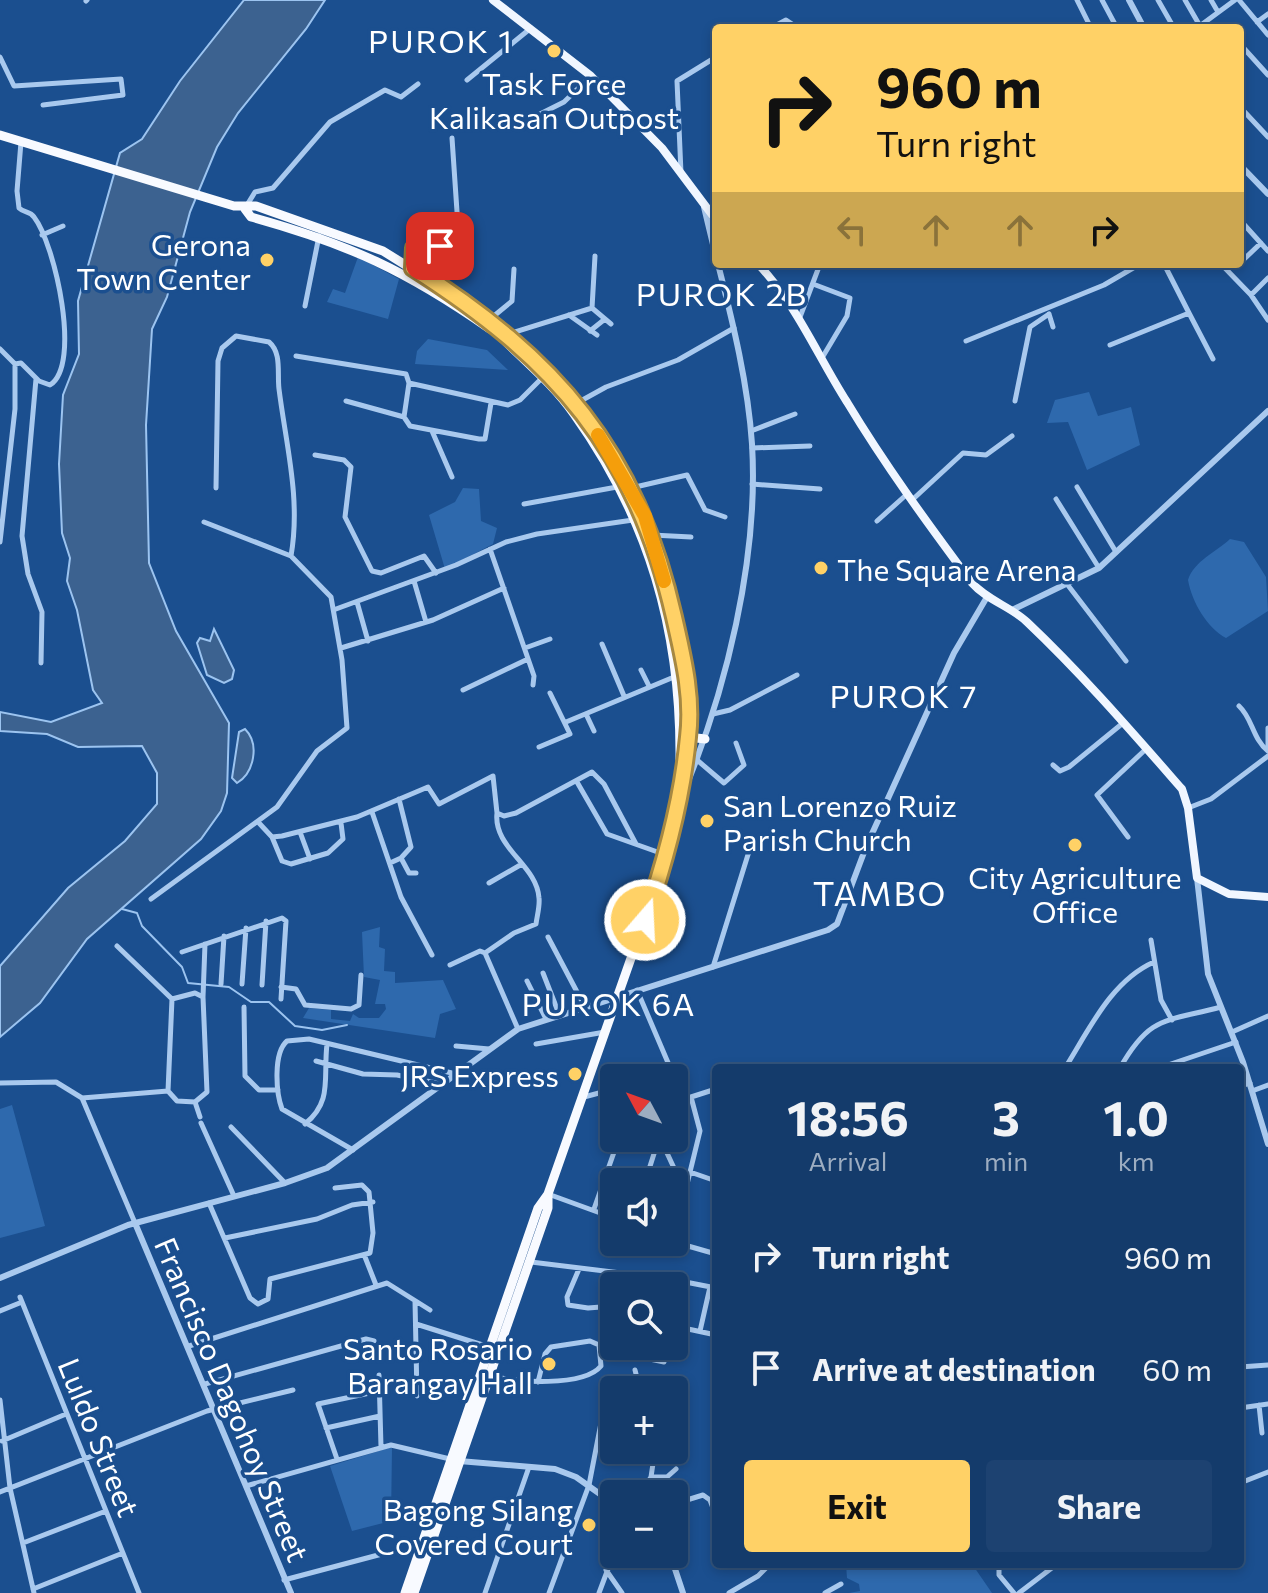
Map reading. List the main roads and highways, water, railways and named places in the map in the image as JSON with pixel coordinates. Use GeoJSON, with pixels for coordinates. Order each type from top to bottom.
{"type":"FeatureCollection","features":[{"type":"Feature","properties":{"kind":"highway"},"geometry":{"type":"LineString","coordinates":[[0,135],[234,206],[245,209],[256,206],[299,220],[424,284],[495,332],[576,403],[626,486],[640,518],[683,673],[679,804]]}},
{"type":"Feature","properties":{"kind":"highway"},"geometry":{"type":"LineString","coordinates":[[245,209],[251,217],[320,232],[383,251],[489,320],[545,375],[626,486]]}},
{"type":"Feature","properties":{"kind":"highway"},"geometry":{"type":"LineString","coordinates":[[405,1593],[494,1349],[538,1208],[548,1194],[620,994],[667,855],[679,804],[688,737],[683,673],[651,535],[640,518]]}},
{"type":"Feature","properties":{"kind":"highway"},"geometry":{"type":"LineString","coordinates":[[688,737],[705,739]]}},
{"type":"Feature","properties":{"kind":"highway"},"geometry":{"type":"LineString","coordinates":[[414,1593],[455,1460],[490,1374],[494,1349],[530,1262],[548,1208],[548,1194]]}},
{"type":"Feature","properties":{"kind":"main road"},"geometry":{"type":"LineString","coordinates":[[494,0],[591,76],[656,142],[712,216]]}},
{"type":"Feature","properties":{"kind":"main road"},"geometry":{"type":"LineString","coordinates":[[761,268],[800,317],[822,359],[908,499],[987,597],[1012,610],[1123,723],[1182,789],[1188,808],[1197,878],[1229,894],[1268,897]]}},
{"type":"Feature","properties":{"kind":"waterway"},"geometry":{"type":"LineString","coordinates":[[122,909],[137,913],[142,926],[182,967],[188,983],[229,987],[251,1002],[269,1002],[295,1026],[322,1030],[347,1025]]}},
{"type":"Feature","properties":{"kind":"place","name":"Task Force Kalikasan Outpost"},"geometry":{"type":"Point","coordinates":[554,51]}},
{"type":"Feature","properties":{"kind":"place","name":"Gerona Town Center"},"geometry":{"type":"Point","coordinates":[267,260]}},
{"type":"Feature","properties":{"kind":"place","name":"The Square Arena"},"geometry":{"type":"Point","coordinates":[821,568]}},
{"type":"Feature","properties":{"kind":"place","name":"San Lorenzo Ruiz Parish Church"},"geometry":{"type":"Point","coordinates":[707,821]}},
{"type":"Feature","properties":{"kind":"place","name":"City Agriculture Office"},"geometry":{"type":"Point","coordinates":[1075,845]}},
{"type":"Feature","properties":{"kind":"place","name":"JRS Express"},"geometry":{"type":"Point","coordinates":[575,1074]}},
{"type":"Feature","properties":{"kind":"place","name":"Santo Rosario Barangay Hall"},"geometry":{"type":"Point","coordinates":[549,1364]}},
{"type":"Feature","properties":{"kind":"place","name":"Bagong Silang Covered Court"},"geometry":{"type":"Point","coordinates":[589,1525]}},
{"type":"Feature","properties":{"kind":"district","name":"PUROK 1"},"geometry":{"type":"Point","coordinates":[441,40]}},
{"type":"Feature","properties":{"kind":"district","name":"PUROK 2B"},"geometry":{"type":"Point","coordinates":[722,293]}},
{"type":"Feature","properties":{"kind":"district","name":"PUROK 7"},"geometry":{"type":"Point","coordinates":[904,695]}},
{"type":"Feature","properties":{"kind":"district","name":"TAMBO"},"geometry":{"type":"Point","coordinates":[880,892]}},
{"type":"Feature","properties":{"kind":"district","name":"PUROK 6A"},"geometry":{"type":"Point","coordinates":[609,1003]}}]}
